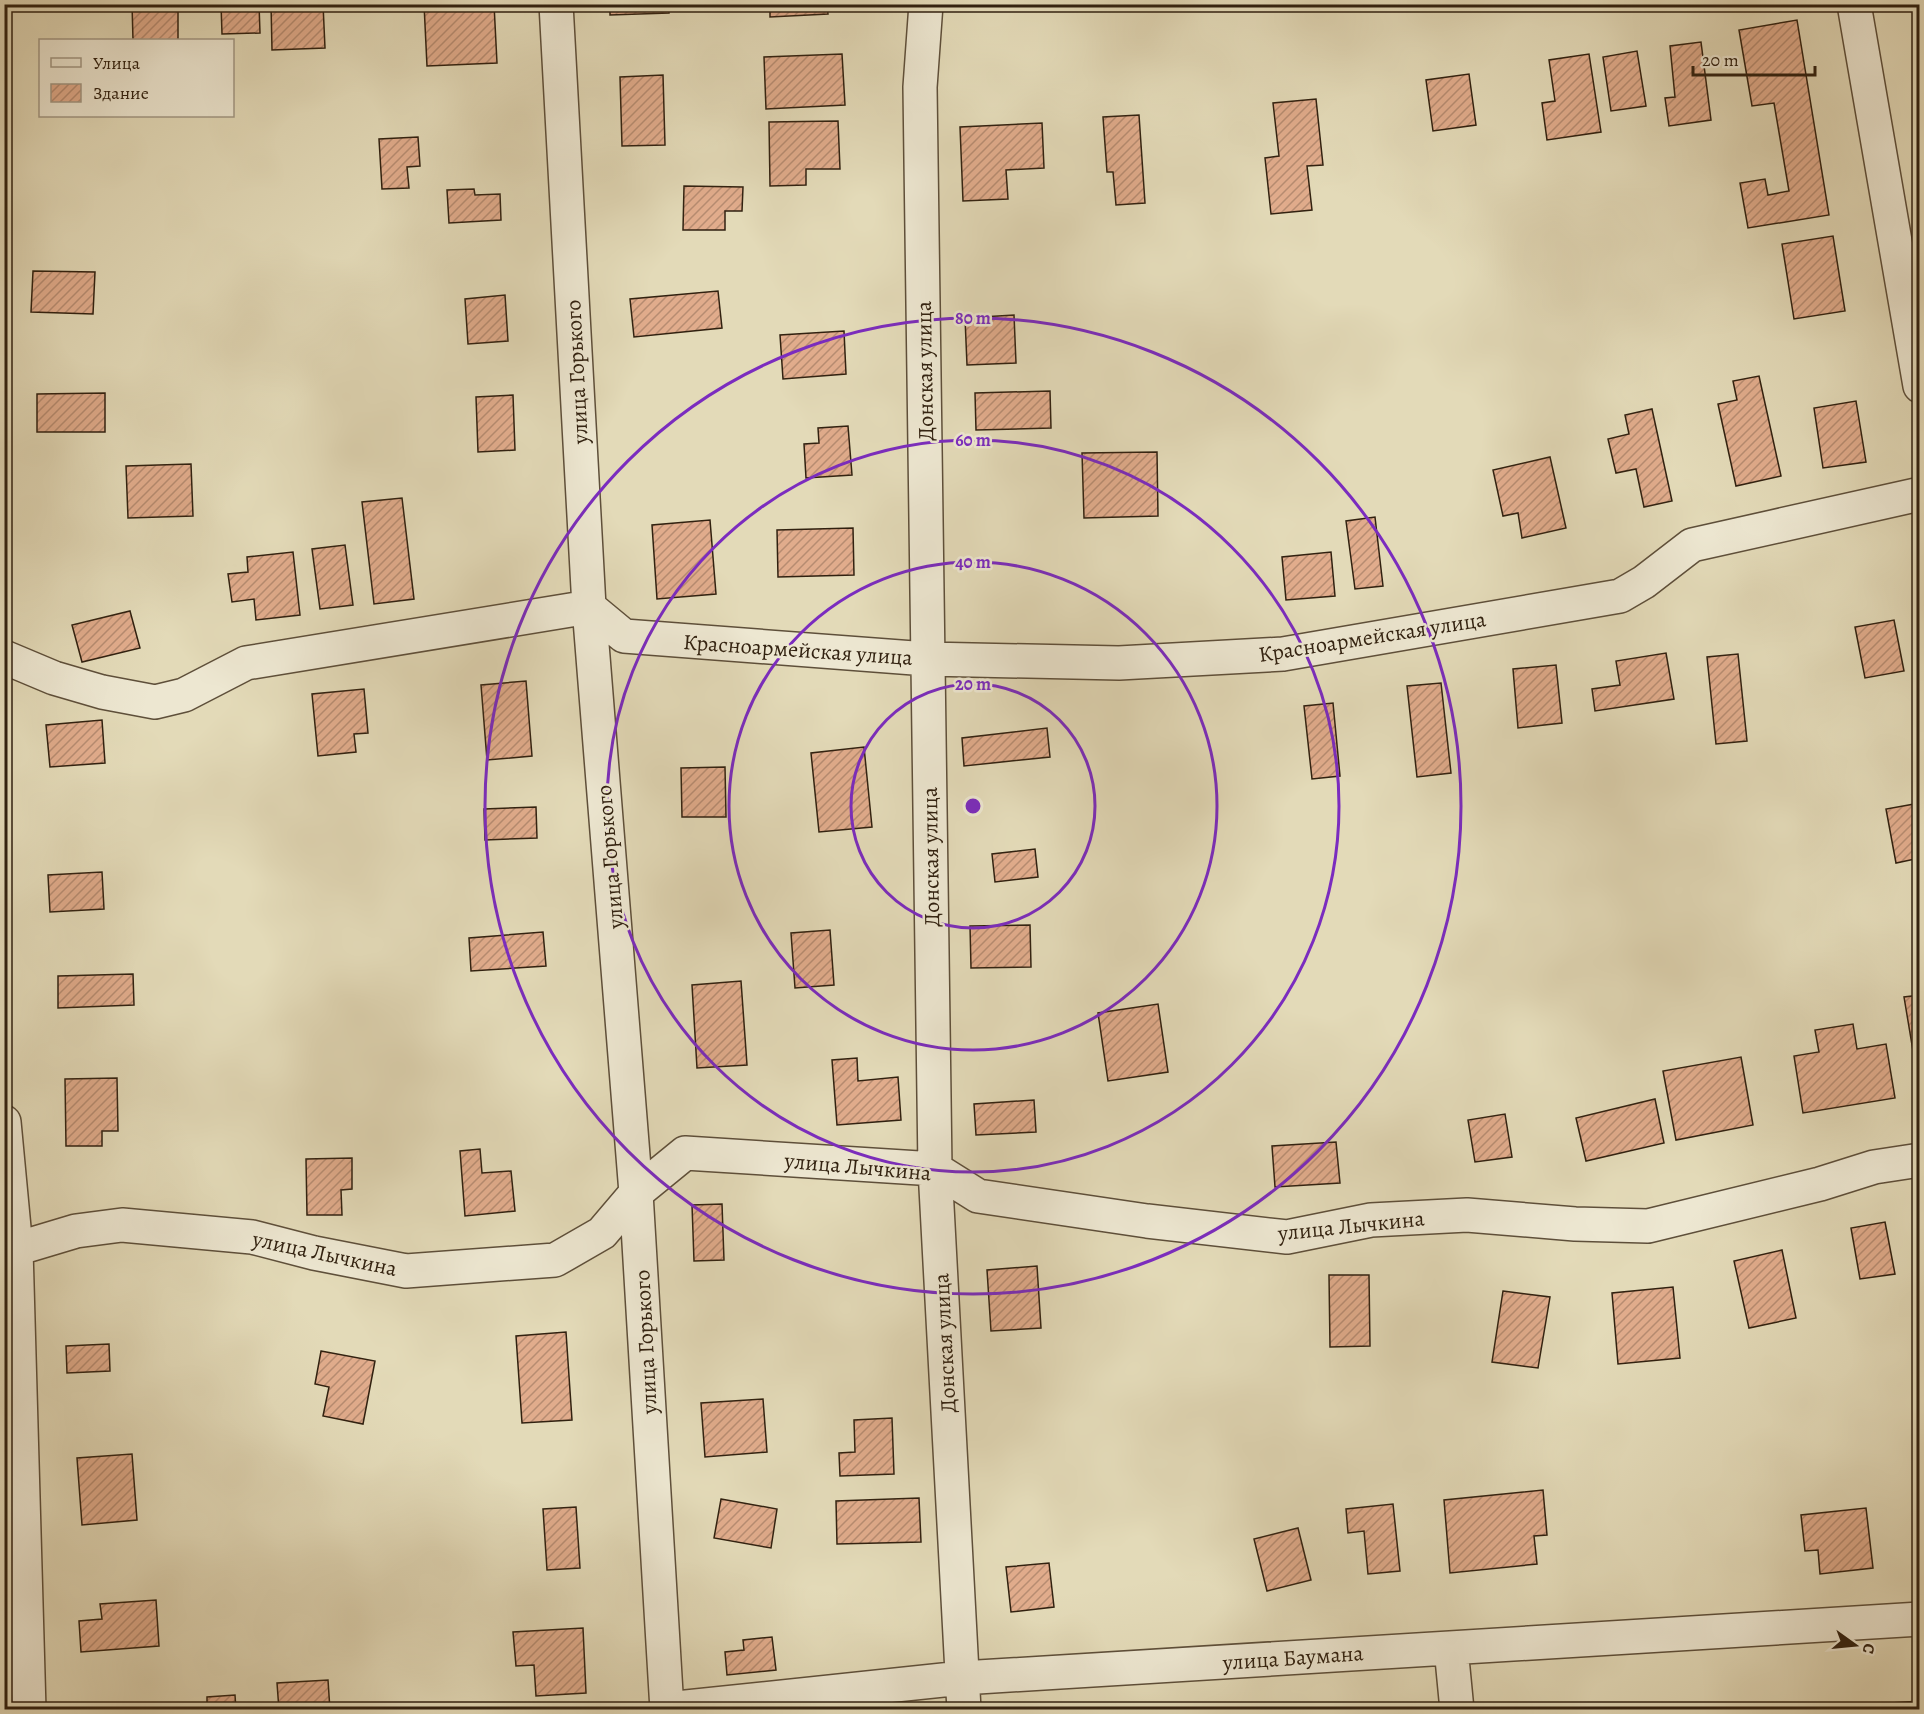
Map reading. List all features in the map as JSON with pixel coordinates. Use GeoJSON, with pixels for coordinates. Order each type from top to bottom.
{"type":"FeatureCollection","features":[{"type":"Feature","properties":{"kind":"street","name":"улица Горького"},"geometry":{"type":"LineString","coordinates":[[556,4],[589,607],[636,1193],[667,1709]]}},
{"type":"Feature","properties":{"kind":"street","name":"Донская улица"},"geometry":{"type":"LineString","coordinates":[[926,4],[920,87],[935,1169],[963,1694]]}},
{"type":"Feature","properties":{"kind":"street"},"geometry":{"type":"LineString","coordinates":[[1854,4],[1920,386]]}},
{"type":"Feature","properties":{"kind":"street","name":"Красноармейская улица"},"geometry":{"type":"LineString","coordinates":[[589,607],[624,636],[927,659],[1119,663],[1283,654],[1620,596],[1644,582],[1692,545],[1920,494]]}},
{"type":"Feature","properties":{"kind":"street"},"geometry":{"type":"LineString","coordinates":[[4,657],[54,678],[102,692],[154,702],[184,695],[246,663],[589,607]]}},
{"type":"Feature","properties":{"kind":"street"},"geometry":{"type":"LineString","coordinates":[[4,1122],[29,1710]]}},
{"type":"Feature","properties":{"kind":"street","name":"улица Лычкина"},"geometry":{"type":"LineString","coordinates":[[10,1249],[76,1232],[122,1225],[252,1236],[314,1253],[406,1271],[555,1260],[602,1233],[636,1193],[685,1154],[935,1169],[978,1196],[1147,1221],[1287,1236],[1371,1221],[1467,1215],[1575,1224],[1648,1226],[1820,1184],[1874,1167],[1920,1160]]}},
{"type":"Feature","properties":{"kind":"street","name":"улица Баумана"},"geometry":{"type":"LineString","coordinates":[[667,1709],[963,1694],[1451,1648],[1920,1619]]}},
{"type":"Feature","properties":{"kind":"street"},"geometry":{"type":"LineString","coordinates":[[1451,1648],[1457,1710]]}},
{"type":"Feature","properties":{"kind":"building"},"geometry":{"type":"Polygon","coordinates":[[[132,4],[178,4],[178,39],[133,39],[132,4]]]}},
{"type":"Feature","properties":{"kind":"building"},"geometry":{"type":"Polygon","coordinates":[[[221,4],[259,4],[260,33],[222,34],[221,4]]]}},
{"type":"Feature","properties":{"kind":"building"},"geometry":{"type":"Polygon","coordinates":[[[271,4],[323,4],[325,48],[272,50],[271,4]]]}},
{"type":"Feature","properties":{"kind":"building"},"geometry":{"type":"Polygon","coordinates":[[[424,4],[494,4],[497,63],[427,66],[424,4]]]}},
{"type":"Feature","properties":{"kind":"building"},"geometry":{"type":"Polygon","coordinates":[[[610,4],[669,4],[669,13],[610,15],[610,4]]]}},
{"type":"Feature","properties":{"kind":"building"},"geometry":{"type":"Polygon","coordinates":[[[770,4],[827,4],[828,14],[770,17],[770,4]]]}},
{"type":"Feature","properties":{"kind":"building"},"geometry":{"type":"Polygon","coordinates":[[[1915,4],[1920,4],[1920,26],[1915,4]]]}},
{"type":"Feature","properties":{"kind":"building"},"geometry":{"type":"Polygon","coordinates":[[[1797,20],[1829,215],[1748,228],[1740,183],[1765,179],[1768,195],[1789,191],[1774,103],[1752,106],[1739,30],[1797,20]]]}},
{"type":"Feature","properties":{"kind":"building"},"geometry":{"type":"Polygon","coordinates":[[[1701,42],[1711,120],[1669,126],[1665,98],[1675,97],[1670,46],[1701,42]]]}},
{"type":"Feature","properties":{"kind":"building"},"geometry":{"type":"Polygon","coordinates":[[[1637,51],[1646,106],[1611,111],[1603,57],[1637,51]]]}},
{"type":"Feature","properties":{"kind":"building"},"geometry":{"type":"Polygon","coordinates":[[[842,54],[845,105],[766,109],[764,57],[842,54]]]}},
{"type":"Feature","properties":{"kind":"building"},"geometry":{"type":"Polygon","coordinates":[[[1589,54],[1601,132],[1547,140],[1542,103],[1555,101],[1549,60],[1589,54]]]}},
{"type":"Feature","properties":{"kind":"building"},"geometry":{"type":"Polygon","coordinates":[[[1469,74],[1476,125],[1433,131],[1426,80],[1469,74]]]}},
{"type":"Feature","properties":{"kind":"building"},"geometry":{"type":"Polygon","coordinates":[[[663,75],[665,145],[622,146],[620,77],[663,75]]]}},
{"type":"Feature","properties":{"kind":"building"},"geometry":{"type":"Polygon","coordinates":[[[1316,99],[1323,165],[1307,166],[1312,210],[1271,214],[1265,158],[1279,156],[1273,103],[1316,99]]]}},
{"type":"Feature","properties":{"kind":"building"},"geometry":{"type":"Polygon","coordinates":[[[1139,115],[1145,203],[1116,205],[1113,172],[1107,172],[1103,117],[1139,115]]]}},
{"type":"Feature","properties":{"kind":"building"},"geometry":{"type":"Polygon","coordinates":[[[838,121],[840,169],[806,169],[806,185],[770,186],[769,122],[838,121]]]}},
{"type":"Feature","properties":{"kind":"building"},"geometry":{"type":"Polygon","coordinates":[[[1042,123],[1044,168],[1006,170],[1008,199],[963,201],[960,127],[1042,123]]]}},
{"type":"Feature","properties":{"kind":"building"},"geometry":{"type":"Polygon","coordinates":[[[418,137],[420,166],[407,167],[409,188],[382,189],[379,139],[418,137]]]}},
{"type":"Feature","properties":{"kind":"building"},"geometry":{"type":"Polygon","coordinates":[[[684,186],[743,187],[742,211],[725,211],[725,230],[683,230],[684,186]]]}},
{"type":"Feature","properties":{"kind":"building"},"geometry":{"type":"Polygon","coordinates":[[[474,189],[475,195],[500,194],[501,220],[449,223],[447,190],[474,189]]]}},
{"type":"Feature","properties":{"kind":"building"},"geometry":{"type":"Polygon","coordinates":[[[1833,236],[1845,311],[1794,319],[1782,244],[1833,236]]]}},
{"type":"Feature","properties":{"kind":"building"},"geometry":{"type":"Polygon","coordinates":[[[33,271],[95,272],[93,314],[31,312],[33,271]]]}},
{"type":"Feature","properties":{"kind":"building"},"geometry":{"type":"Polygon","coordinates":[[[718,291],[722,328],[634,337],[630,299],[718,291]]]}},
{"type":"Feature","properties":{"kind":"building"},"geometry":{"type":"Polygon","coordinates":[[[505,295],[508,341],[468,344],[465,299],[505,295]]]}},
{"type":"Feature","properties":{"kind":"building"},"geometry":{"type":"Polygon","coordinates":[[[1014,315],[1016,363],[967,365],[965,318],[1014,315]]]}},
{"type":"Feature","properties":{"kind":"building"},"geometry":{"type":"Polygon","coordinates":[[[844,331],[846,374],[783,379],[780,335],[844,331]]]}},
{"type":"Feature","properties":{"kind":"building"},"geometry":{"type":"Polygon","coordinates":[[[1759,376],[1781,476],[1736,486],[1718,404],[1737,400],[1733,381],[1759,376]]]}},
{"type":"Feature","properties":{"kind":"building"},"geometry":{"type":"Polygon","coordinates":[[[1050,391],[1051,428],[976,430],[975,393],[1050,391]]]}},
{"type":"Feature","properties":{"kind":"building"},"geometry":{"type":"Polygon","coordinates":[[[105,393],[105,432],[37,432],[37,394],[105,393]]]}},
{"type":"Feature","properties":{"kind":"building"},"geometry":{"type":"Polygon","coordinates":[[[513,395],[515,450],[478,452],[476,397],[513,395]]]}},
{"type":"Feature","properties":{"kind":"building"},"geometry":{"type":"Polygon","coordinates":[[[1856,401],[1866,462],[1823,468],[1814,408],[1856,401]]]}},
{"type":"Feature","properties":{"kind":"building"},"geometry":{"type":"Polygon","coordinates":[[[1652,409],[1672,501],[1644,507],[1636,469],[1616,473],[1608,439],[1629,434],[1625,415],[1652,409]]]}},
{"type":"Feature","properties":{"kind":"building"},"geometry":{"type":"Polygon","coordinates":[[[848,426],[852,475],[806,478],[804,444],[819,443],[818,428],[848,426]]]}},
{"type":"Feature","properties":{"kind":"building"},"geometry":{"type":"Polygon","coordinates":[[[1157,452],[1158,516],[1084,518],[1082,453],[1157,452]]]}},
{"type":"Feature","properties":{"kind":"building"},"geometry":{"type":"Polygon","coordinates":[[[1550,457],[1566,528],[1522,538],[1518,513],[1503,516],[1493,470],[1550,457]]]}},
{"type":"Feature","properties":{"kind":"building"},"geometry":{"type":"Polygon","coordinates":[[[191,464],[193,516],[128,518],[126,466],[191,464]]]}},
{"type":"Feature","properties":{"kind":"building"},"geometry":{"type":"Polygon","coordinates":[[[402,498],[414,599],[374,604],[362,502],[402,498]]]}},
{"type":"Feature","properties":{"kind":"building"},"geometry":{"type":"Polygon","coordinates":[[[1375,517],[1383,586],[1355,589],[1346,521],[1375,517]]]}},
{"type":"Feature","properties":{"kind":"building"},"geometry":{"type":"Polygon","coordinates":[[[710,520],[716,594],[657,599],[652,525],[710,520]]]}},
{"type":"Feature","properties":{"kind":"building"},"geometry":{"type":"Polygon","coordinates":[[[853,528],[854,575],[778,577],[777,530],[853,528]]]}},
{"type":"Feature","properties":{"kind":"building"},"geometry":{"type":"Polygon","coordinates":[[[345,545],[353,605],[320,609],[312,549],[345,545]]]}},
{"type":"Feature","properties":{"kind":"building"},"geometry":{"type":"Polygon","coordinates":[[[293,552],[300,615],[256,620],[254,599],[232,602],[228,574],[248,572],[247,557],[293,552]]]}},
{"type":"Feature","properties":{"kind":"building"},"geometry":{"type":"Polygon","coordinates":[[[1331,552],[1335,596],[1286,600],[1282,557],[1331,552]]]}},
{"type":"Feature","properties":{"kind":"building"},"geometry":{"type":"Polygon","coordinates":[[[130,611],[140,648],[82,662],[72,625],[130,611]]]}},
{"type":"Feature","properties":{"kind":"building"},"geometry":{"type":"Polygon","coordinates":[[[1894,620],[1904,671],[1865,678],[1855,627],[1894,620]]]}},
{"type":"Feature","properties":{"kind":"building"},"geometry":{"type":"Polygon","coordinates":[[[1666,653],[1674,699],[1595,711],[1592,689],[1620,685],[1616,661],[1666,653]]]}},
{"type":"Feature","properties":{"kind":"building"},"geometry":{"type":"Polygon","coordinates":[[[1738,654],[1747,741],[1716,744],[1707,657],[1738,654]]]}},
{"type":"Feature","properties":{"kind":"building"},"geometry":{"type":"Polygon","coordinates":[[[1556,665],[1562,723],[1518,728],[1513,669],[1556,665]]]}},
{"type":"Feature","properties":{"kind":"building"},"geometry":{"type":"Polygon","coordinates":[[[526,681],[532,756],[487,760],[481,685],[526,681]]]}},
{"type":"Feature","properties":{"kind":"building"},"geometry":{"type":"Polygon","coordinates":[[[1441,683],[1451,773],[1417,777],[1407,686],[1441,683]]]}},
{"type":"Feature","properties":{"kind":"building"},"geometry":{"type":"Polygon","coordinates":[[[364,689],[368,733],[354,734],[356,752],[318,756],[312,694],[364,689]]]}},
{"type":"Feature","properties":{"kind":"building"},"geometry":{"type":"Polygon","coordinates":[[[1333,703],[1340,776],[1312,779],[1304,706],[1333,703]]]}},
{"type":"Feature","properties":{"kind":"building"},"geometry":{"type":"Polygon","coordinates":[[[102,720],[105,763],[50,767],[46,725],[102,720]]]}},
{"type":"Feature","properties":{"kind":"building"},"geometry":{"type":"Polygon","coordinates":[[[1047,728],[1050,757],[964,766],[962,738],[1047,728]]]}},
{"type":"Feature","properties":{"kind":"building"},"geometry":{"type":"Polygon","coordinates":[[[864,747],[872,827],[819,832],[811,753],[864,747]]]}},
{"type":"Feature","properties":{"kind":"building"},"geometry":{"type":"Polygon","coordinates":[[[725,767],[726,817],[682,817],[681,768],[725,767]]]}},
{"type":"Feature","properties":{"kind":"building"},"geometry":{"type":"Polygon","coordinates":[[[1920,803],[1920,858],[1896,863],[1886,809],[1920,803]]]}},
{"type":"Feature","properties":{"kind":"building"},"geometry":{"type":"Polygon","coordinates":[[[536,807],[537,838],[485,840],[484,809],[536,807]]]}},
{"type":"Feature","properties":{"kind":"building"},"geometry":{"type":"Polygon","coordinates":[[[1035,849],[1038,877],[995,882],[992,854],[1035,849]]]}},
{"type":"Feature","properties":{"kind":"building"},"geometry":{"type":"Polygon","coordinates":[[[102,872],[104,909],[50,912],[48,875],[102,872]]]}},
{"type":"Feature","properties":{"kind":"building"},"geometry":{"type":"Polygon","coordinates":[[[1030,925],[1031,967],[971,968],[970,926],[1030,925]]]}},
{"type":"Feature","properties":{"kind":"building"},"geometry":{"type":"Polygon","coordinates":[[[830,930],[834,985],[795,988],[791,933],[830,930]]]}},
{"type":"Feature","properties":{"kind":"building"},"geometry":{"type":"Polygon","coordinates":[[[543,932],[546,966],[471,971],[469,938],[543,932]]]}},
{"type":"Feature","properties":{"kind":"building"},"geometry":{"type":"Polygon","coordinates":[[[133,974],[134,1005],[58,1008],[58,976],[133,974]]]}},
{"type":"Feature","properties":{"kind":"building"},"geometry":{"type":"Polygon","coordinates":[[[741,981],[747,1065],[697,1068],[692,985],[741,981]]]}},
{"type":"Feature","properties":{"kind":"building"},"geometry":{"type":"Polygon","coordinates":[[[1920,995],[1920,1093],[1904,997],[1920,995]]]}},
{"type":"Feature","properties":{"kind":"building"},"geometry":{"type":"Polygon","coordinates":[[[1158,1004],[1168,1072],[1108,1081],[1098,1013],[1158,1004]]]}},
{"type":"Feature","properties":{"kind":"building"},"geometry":{"type":"Polygon","coordinates":[[[1853,1024],[1857,1049],[1886,1044],[1895,1098],[1803,1113],[1794,1056],[1819,1052],[1815,1030],[1853,1024]]]}},
{"type":"Feature","properties":{"kind":"building"},"geometry":{"type":"Polygon","coordinates":[[[1741,1057],[1753,1125],[1676,1140],[1663,1071],[1741,1057]]]}},
{"type":"Feature","properties":{"kind":"building"},"geometry":{"type":"Polygon","coordinates":[[[857,1058],[858,1081],[898,1077],[901,1120],[837,1125],[832,1060],[857,1058]]]}},
{"type":"Feature","properties":{"kind":"building"},"geometry":{"type":"Polygon","coordinates":[[[117,1078],[118,1131],[102,1131],[102,1146],[66,1146],[65,1079],[117,1078]]]}},
{"type":"Feature","properties":{"kind":"building"},"geometry":{"type":"Polygon","coordinates":[[[1655,1099],[1664,1143],[1586,1161],[1576,1118],[1655,1099]]]}},
{"type":"Feature","properties":{"kind":"building"},"geometry":{"type":"Polygon","coordinates":[[[1034,1100],[1036,1132],[976,1135],[974,1104],[1034,1100]]]}},
{"type":"Feature","properties":{"kind":"building"},"geometry":{"type":"Polygon","coordinates":[[[1505,1114],[1512,1157],[1475,1162],[1468,1120],[1505,1114]]]}},
{"type":"Feature","properties":{"kind":"building"},"geometry":{"type":"Polygon","coordinates":[[[1336,1142],[1340,1183],[1275,1187],[1272,1146],[1336,1142]]]}},
{"type":"Feature","properties":{"kind":"building"},"geometry":{"type":"Polygon","coordinates":[[[480,1149],[482,1173],[511,1171],[515,1211],[465,1216],[460,1151],[480,1149]]]}},
{"type":"Feature","properties":{"kind":"building"},"geometry":{"type":"Polygon","coordinates":[[[352,1158],[352,1189],[341,1190],[342,1215],[307,1215],[306,1159],[352,1158]]]}},
{"type":"Feature","properties":{"kind":"building"},"geometry":{"type":"Polygon","coordinates":[[[722,1204],[724,1260],[694,1261],[692,1205],[722,1204]]]}},
{"type":"Feature","properties":{"kind":"building"},"geometry":{"type":"Polygon","coordinates":[[[1885,1222],[1895,1274],[1860,1279],[1851,1228],[1885,1222]]]}},
{"type":"Feature","properties":{"kind":"building"},"geometry":{"type":"Polygon","coordinates":[[[1782,1250],[1796,1318],[1749,1328],[1734,1261],[1782,1250]]]}},
{"type":"Feature","properties":{"kind":"building"},"geometry":{"type":"Polygon","coordinates":[[[1037,1266],[1041,1328],[991,1331],[987,1270],[1037,1266]]]}},
{"type":"Feature","properties":{"kind":"building"},"geometry":{"type":"Polygon","coordinates":[[[1329,1275],[1369,1275],[1370,1346],[1330,1347],[1329,1275]]]}},
{"type":"Feature","properties":{"kind":"building"},"geometry":{"type":"Polygon","coordinates":[[[1673,1287],[1680,1358],[1618,1364],[1612,1293],[1673,1287]]]}},
{"type":"Feature","properties":{"kind":"building"},"geometry":{"type":"Polygon","coordinates":[[[1503,1291],[1550,1297],[1538,1368],[1492,1362],[1503,1291]]]}},
{"type":"Feature","properties":{"kind":"building"},"geometry":{"type":"Polygon","coordinates":[[[566,1332],[572,1420],[522,1423],[516,1336],[566,1332]]]}},
{"type":"Feature","properties":{"kind":"building"},"geometry":{"type":"Polygon","coordinates":[[[109,1344],[110,1371],[67,1373],[66,1346],[109,1344]]]}},
{"type":"Feature","properties":{"kind":"building"},"geometry":{"type":"Polygon","coordinates":[[[321,1351],[375,1361],[363,1424],[323,1416],[329,1387],[315,1384],[321,1351]]]}},
{"type":"Feature","properties":{"kind":"building"},"geometry":{"type":"Polygon","coordinates":[[[763,1399],[767,1452],[705,1457],[701,1403],[763,1399]]]}},
{"type":"Feature","properties":{"kind":"building"},"geometry":{"type":"Polygon","coordinates":[[[892,1418],[894,1474],[840,1476],[839,1453],[855,1452],[854,1420],[892,1418]]]}},
{"type":"Feature","properties":{"kind":"building"},"geometry":{"type":"Polygon","coordinates":[[[132,1454],[137,1520],[82,1525],[77,1458],[132,1454]]]}},
{"type":"Feature","properties":{"kind":"building"},"geometry":{"type":"Polygon","coordinates":[[[1543,1490],[1547,1535],[1534,1536],[1537,1564],[1450,1573],[1444,1500],[1543,1490]]]}},
{"type":"Feature","properties":{"kind":"building"},"geometry":{"type":"Polygon","coordinates":[[[919,1498],[921,1542],[837,1544],[836,1501],[919,1498]]]}},
{"type":"Feature","properties":{"kind":"building"},"geometry":{"type":"Polygon","coordinates":[[[721,1499],[777,1509],[771,1548],[714,1538],[721,1499]]]}},
{"type":"Feature","properties":{"kind":"building"},"geometry":{"type":"Polygon","coordinates":[[[1393,1504],[1400,1571],[1368,1574],[1364,1531],[1348,1533],[1346,1509],[1393,1504]]]}},
{"type":"Feature","properties":{"kind":"building"},"geometry":{"type":"Polygon","coordinates":[[[576,1507],[580,1568],[547,1570],[543,1509],[576,1507]]]}},
{"type":"Feature","properties":{"kind":"building"},"geometry":{"type":"Polygon","coordinates":[[[1866,1508],[1873,1568],[1820,1574],[1818,1550],[1805,1551],[1801,1515],[1866,1508]]]}},
{"type":"Feature","properties":{"kind":"building"},"geometry":{"type":"Polygon","coordinates":[[[1298,1528],[1311,1580],[1267,1591],[1254,1539],[1298,1528]]]}},
{"type":"Feature","properties":{"kind":"building"},"geometry":{"type":"Polygon","coordinates":[[[1049,1563],[1054,1607],[1011,1612],[1006,1567],[1049,1563]]]}},
{"type":"Feature","properties":{"kind":"building"},"geometry":{"type":"Polygon","coordinates":[[[156,1600],[159,1646],[81,1652],[79,1621],[102,1619],[100,1604],[156,1600]]]}},
{"type":"Feature","properties":{"kind":"building"},"geometry":{"type":"Polygon","coordinates":[[[583,1628],[586,1693],[536,1696],[534,1665],[516,1666],[513,1632],[583,1628]]]}},
{"type":"Feature","properties":{"kind":"building"},"geometry":{"type":"Polygon","coordinates":[[[772,1637],[776,1670],[727,1675],[725,1652],[744,1650],[743,1640],[772,1637]]]}},
{"type":"Feature","properties":{"kind":"building"},"geometry":{"type":"Polygon","coordinates":[[[328,1680],[330,1710],[279,1710],[277,1683],[328,1680]]]}},
{"type":"Feature","properties":{"kind":"building"},"geometry":{"type":"Polygon","coordinates":[[[235,1695],[236,1710],[207,1710],[207,1697],[235,1695]]]}},
{"type":"Feature","properties":{"kind":"building"},"geometry":{"type":"Polygon","coordinates":[[[1920,1701],[1920,1710],[1877,1710],[1876,1704],[1920,1701]]]}}]}
